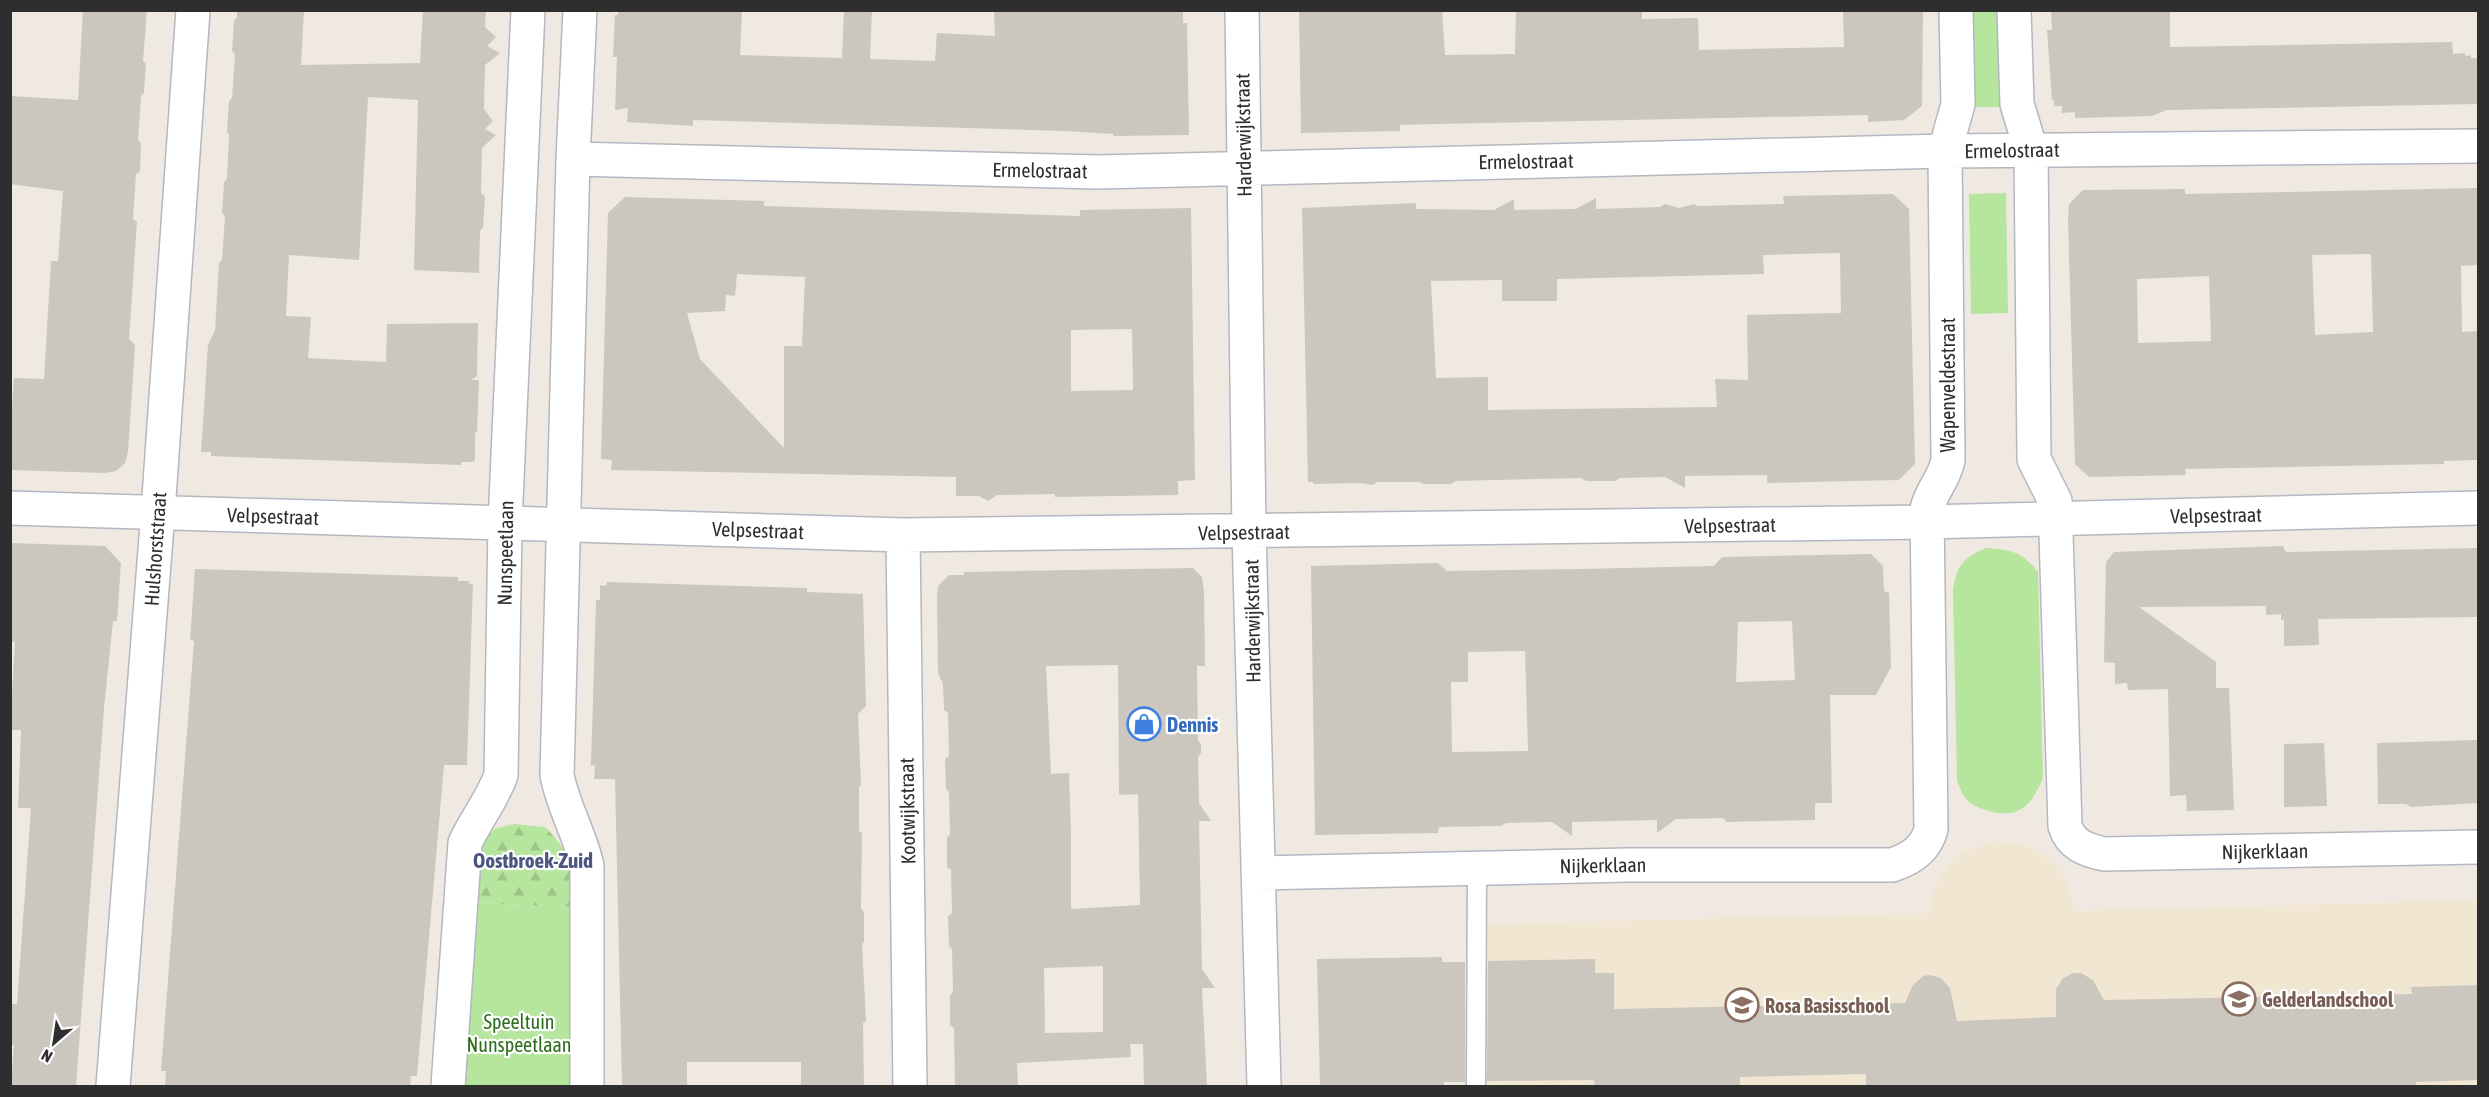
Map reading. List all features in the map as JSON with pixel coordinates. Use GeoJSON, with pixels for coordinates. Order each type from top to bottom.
{"type":"FeatureCollection","features":[{"type":"Feature","properties":{"kind":"street","name":"Hulshorststraat"},"geometry":{"type":"LineString","coordinates":[[114,1086],[159,512],[193,10]]}},
{"type":"Feature","properties":{"kind":"street","name":"Nunspeetlaan"},"geometry":{"type":"LineString","coordinates":[[448,1086],[465,843],[473,824],[495,794],[501,775],[505,523],[528,10]]}},
{"type":"Feature","properties":{"kind":"street"},"geometry":{"type":"LineString","coordinates":[[580,10],[573,159],[557,775],[561,797],[582,841],[587,866],[587,1086]]}},
{"type":"Feature","properties":{"kind":"street","name":"Harderwijkstraat"},"geometry":{"type":"LineString","coordinates":[[1242,10],[1249,532],[1264,1086]]}},
{"type":"Feature","properties":{"kind":"street","name":"Wapenveldestraat"},"geometry":{"type":"LineString","coordinates":[[1931,829],[1926,522],[1929,499],[1939,486],[1948,460],[1945,151],[1958,104],[1956,10]]}},
{"type":"Feature","properties":{"kind":"street"},"geometry":{"type":"LineString","coordinates":[[2014,10],[2017,104],[2031,150],[2034,459],[2055,501],[2055,519]]}},
{"type":"Feature","properties":{"kind":"street","name":"Ermelostraat"},"geometry":{"type":"LineString","coordinates":[[573,159],[1099,172],[1945,151],[2478,146]]}},
{"type":"Feature","properties":{"kind":"street","name":"Velpsestraat"},"geometry":{"type":"LineString","coordinates":[[10,508],[903,535],[1926,522],[2478,508]]}},
{"type":"Feature","properties":{"kind":"street","name":"Nijkerklaan"},"geometry":{"type":"LineString","coordinates":[[2055,519],[2065,826],[2068,837],[2076,844],[2088,851],[2104,854],[2478,847]]}},
{"type":"Feature","properties":{"kind":"street","name":"Kootwijkstraat"},"geometry":{"type":"LineString","coordinates":[[903,535],[910,1086]]}},
{"type":"Feature","properties":{"kind":"street","name":"Nijkerklaan"},"geometry":{"type":"LineString","coordinates":[[1258,873],[1626,865],[1892,865],[1906,861],[1917,852],[1928,840],[1931,829]]}},
{"type":"Feature","properties":{"kind":"lane"},"geometry":{"type":"LineString","coordinates":[[1476,1086],[1477,868]]}},
{"type":"Feature","properties":{"kind":"shaded area"},"geometry":{"type":"Polygon","coordinates":[[[1997,841],[2024,845],[2040,852],[2052,861],[2063,876],[2071,894],[2074,911],[2478,900],[2478,1086],[1484,1086],[1483,924],[1929,913],[1933,892],[1940,876],[1951,862],[1965,851],[1997,841]]]}},
{"type":"Feature","properties":{"kind":"green space"},"geometry":{"type":"Polygon","coordinates":[[[1969,11],[2002,11],[2005,107],[1971,107],[1969,11]]]}},
{"type":"Feature","properties":{"kind":"green space"},"geometry":{"type":"Polygon","coordinates":[[[2006,193],[2008,313],[1971,314],[1969,194],[2006,193]]]}},
{"type":"Feature","properties":{"kind":"green space"},"geometry":{"type":"Polygon","coordinates":[[[1986,548],[2015,553],[2038,572],[2043,779],[2028,803],[2015,812],[2008,813],[1994,812],[1973,805],[1965,797],[1957,781],[1953,591],[1956,575],[1962,564],[1986,548]]]}},
{"type":"Feature","properties":{"kind":"green space"},"geometry":{"type":"Polygon","coordinates":[[[514,824],[545,827],[561,846],[570,863],[577,907],[475,903],[481,846],[494,829],[514,824]]]}},
{"type":"Feature","properties":{"kind":"green space","name":"Speeltuin Nunspeetlaan"},"geometry":{"type":"Polygon","coordinates":[[[475,903],[577,907],[570,1086],[463,1085],[475,903]]]}},
{"type":"Feature","properties":{"kind":"building"},"geometry":{"type":"Polygon","coordinates":[[[83,10],[147,10],[143,61],[146,64],[144,93],[141,96],[138,140],[141,143],[140,172],[136,174],[133,219],[137,222],[129,339],[135,345],[128,452],[125,463],[116,471],[105,473],[10,470],[10,407],[12,408],[14,378],[44,379],[51,261],[58,261],[63,191],[10,184],[10,96],[78,100],[83,10]]]}},
{"type":"Feature","properties":{"kind":"building"},"geometry":{"type":"Polygon","coordinates":[[[237,10],[304,10],[301,65],[420,63],[423,10],[486,10],[485,27],[496,37],[487,46],[500,53],[485,65],[484,109],[493,121],[485,129],[496,135],[482,148],[481,193],[485,197],[483,228],[480,231],[479,273],[414,270],[418,100],[368,97],[359,260],[289,255],[286,316],[311,317],[308,358],[386,362],[387,324],[478,323],[477,376],[471,380],[479,380],[475,461],[461,462],[461,465],[211,456],[211,452],[201,452],[208,345],[215,330],[219,263],[222,260],[225,216],[222,213],[224,182],[227,179],[229,135],[227,132],[229,101],[232,98],[235,54],[232,51],[237,10]]]}},
{"type":"Feature","properties":{"kind":"building"},"geometry":{"type":"Polygon","coordinates":[[[618,10],[742,10],[740,55],[842,58],[844,10],[872,10],[870,59],[935,61],[937,33],[995,36],[994,10],[1183,10],[1183,23],[1187,23],[1189,135],[1113,136],[1113,134],[1065,131],[693,120],[693,126],[627,122],[628,108],[615,110],[617,57],[613,57],[615,15],[618,15],[618,10]]]}},
{"type":"Feature","properties":{"kind":"building"},"geometry":{"type":"Polygon","coordinates":[[[1299,10],[1442,10],[1445,55],[1515,54],[1516,10],[1642,10],[1642,19],[1698,18],[1699,50],[1844,47],[1843,10],[1923,10],[1922,106],[1904,120],[1868,122],[1868,115],[1400,125],[1400,131],[1301,133],[1299,10]]]}},
{"type":"Feature","properties":{"kind":"building"},"geometry":{"type":"Polygon","coordinates":[[[2051,10],[2170,10],[2170,47],[2452,42],[2453,54],[2465,53],[2465,56],[2471,55],[2471,58],[2478,58],[2478,104],[2167,110],[2152,116],[2075,118],[2075,112],[2062,113],[2062,106],[2054,106],[2054,100],[2052,100],[2047,30],[2052,30],[2051,10]]]}},
{"type":"Feature","properties":{"kind":"building"},"geometry":{"type":"Polygon","coordinates":[[[2478,188],[2478,265],[2461,266],[2462,332],[2478,331],[2478,460],[2444,461],[2444,464],[2185,469],[2186,475],[2089,477],[2075,464],[2069,204],[2083,190],[2185,189],[2185,194],[2478,188]],[[2371,254],[2312,255],[2315,335],[2373,332],[2371,254]],[[2209,276],[2137,279],[2138,343],[2211,341],[2209,276]]]}},
{"type":"Feature","properties":{"kind":"building"},"geometry":{"type":"Polygon","coordinates":[[[1893,194],[1909,209],[1915,464],[1899,480],[1767,483],[1767,475],[1685,476],[1685,488],[1665,477],[1620,478],[1615,481],[1586,481],[1581,478],[1456,481],[1451,484],[1377,482],[1373,485],[1308,482],[1302,208],[1416,203],[1416,209],[1494,210],[1514,199],[1514,210],[1576,209],[1596,198],[1596,209],[1660,207],[1665,204],[1679,208],[1694,204],[1698,206],[1784,204],[1783,196],[1893,194]],[[1840,253],[1763,255],[1764,274],[1557,279],[1557,301],[1502,301],[1502,280],[1431,281],[1436,378],[1488,377],[1488,410],[1717,407],[1715,379],[1748,380],[1747,315],[1841,313],[1840,253]]]}},
{"type":"Feature","properties":{"kind":"building"},"geometry":{"type":"Polygon","coordinates":[[[625,197],[764,201],[764,206],[1080,216],[1080,210],[1191,208],[1195,480],[1178,481],[1178,495],[1055,497],[1055,494],[997,495],[988,501],[979,496],[956,496],[956,477],[611,470],[612,460],[601,459],[608,213],[625,197]],[[737,274],[735,296],[726,295],[725,311],[687,313],[700,359],[784,448],[784,346],[802,346],[805,277],[737,274]],[[1132,329],[1071,330],[1071,391],[1133,390],[1132,329]]]}},
{"type":"Feature","properties":{"kind":"building"},"geometry":{"type":"Polygon","coordinates":[[[10,543],[105,546],[121,563],[117,621],[113,621],[104,708],[76,1086],[11,1086],[14,1045],[10,1045],[10,1004],[17,1004],[31,808],[18,808],[21,730],[10,730],[15,642],[10,642],[10,543]]]}},
{"type":"Feature","properties":{"kind":"building"},"geometry":{"type":"Polygon","coordinates":[[[2283,546],[2286,552],[2478,548],[2478,617],[2318,619],[2319,645],[2284,646],[2284,620],[2281,620],[2281,614],[2266,615],[2266,606],[2139,607],[2216,662],[2216,688],[2229,688],[2234,810],[2187,811],[2186,795],[2170,796],[2168,689],[2128,690],[2127,683],[2115,684],[2115,663],[2104,662],[2106,562],[2114,552],[2283,546]]]}},
{"type":"Feature","properties":{"kind":"building"},"geometry":{"type":"Polygon","coordinates":[[[1871,554],[1883,566],[1884,591],[1889,593],[1891,667],[1876,695],[1830,695],[1832,803],[1815,803],[1815,820],[1727,822],[1723,818],[1676,819],[1657,833],[1657,820],[1572,822],[1572,836],[1552,822],[1439,827],[1438,833],[1315,835],[1311,566],[1438,563],[1447,571],[1580,569],[1714,566],[1722,557],[1871,554]],[[1792,621],[1738,622],[1736,682],[1795,680],[1792,621]],[[1525,651],[1468,652],[1468,682],[1451,682],[1452,752],[1528,751],[1525,651]]]}},
{"type":"Feature","properties":{"kind":"building"},"geometry":{"type":"Polygon","coordinates":[[[1193,568],[1202,577],[1205,666],[1197,666],[1198,740],[1201,744],[1201,753],[1198,757],[1199,803],[1211,821],[1199,821],[1202,969],[1215,988],[1202,988],[1207,1086],[1144,1086],[1143,1044],[1130,1044],[1131,1057],[1017,1063],[1018,1086],[955,1086],[954,1028],[950,1025],[950,996],[953,992],[952,949],[949,946],[948,916],[952,913],[951,870],[947,867],[947,838],[950,834],[945,759],[949,756],[948,713],[944,710],[943,684],[938,673],[937,596],[938,586],[949,575],[964,575],[964,572],[1193,568]],[[1118,665],[1046,666],[1051,774],[1069,773],[1071,909],[1140,905],[1138,794],[1119,795],[1118,665]],[[1103,966],[1044,968],[1045,1033],[1103,1032],[1103,966]]]}},
{"type":"Feature","properties":{"kind":"building"},"geometry":{"type":"Polygon","coordinates":[[[195,569],[458,577],[458,581],[469,581],[469,584],[473,584],[467,765],[444,765],[417,1076],[411,1076],[410,1086],[165,1086],[166,1071],[161,1071],[194,641],[190,640],[195,569]]]}},
{"type":"Feature","properties":{"kind":"building"},"geometry":{"type":"Polygon","coordinates":[[[607,582],[807,588],[807,592],[863,594],[866,706],[858,714],[861,785],[859,787],[859,831],[862,833],[861,909],[864,912],[864,942],[862,944],[866,1021],[863,1023],[864,1086],[801,1086],[801,1062],[687,1062],[687,1086],[622,1086],[615,779],[594,779],[595,765],[591,766],[596,600],[600,600],[600,585],[606,586],[607,582]]]}},
{"type":"Feature","properties":{"kind":"building"},"geometry":{"type":"Polygon","coordinates":[[[2478,740],[2478,803],[2411,807],[2406,804],[2378,804],[2377,743],[2478,740]]]}},
{"type":"Feature","properties":{"kind":"building"},"geometry":{"type":"Polygon","coordinates":[[[2324,743],[2327,806],[2284,807],[2284,744],[2324,743]]]}},
{"type":"Feature","properties":{"kind":"building"},"geometry":{"type":"Polygon","coordinates":[[[1442,957],[1442,962],[1465,962],[1465,1082],[1444,1082],[1444,1086],[1320,1086],[1317,959],[1442,957]]]}},
{"type":"Feature","properties":{"kind":"building"},"geometry":{"type":"Polygon","coordinates":[[[1595,959],[1595,973],[1614,973],[1614,1009],[1905,1003],[1913,985],[1923,976],[1930,975],[1941,978],[1950,988],[1957,1021],[2056,1017],[2056,989],[2063,978],[2074,973],[2081,973],[2093,980],[2104,1000],[2412,994],[2411,987],[2478,985],[2478,1080],[2416,1082],[2416,1086],[1866,1086],[1866,1074],[1740,1077],[1740,1086],[1595,1086],[1594,1080],[1487,1081],[1488,961],[1595,959]]]}},
{"type":"Feature","properties":{"kind":"place","name":"Dennis"},"geometry":{"type":"Point","coordinates":[1144,724]}},
{"type":"Feature","properties":{"kind":"place","name":"Gelderlandschool"},"geometry":{"type":"Point","coordinates":[2239,999]}},
{"type":"Feature","properties":{"kind":"place","name":"Rosa Basisschool"},"geometry":{"type":"Point","coordinates":[1742,1005]}},
{"type":"Feature","properties":{"kind":"district","name":"Oostbroek-Zuid"},"geometry":{"type":"Point","coordinates":[533,860]}}]}
